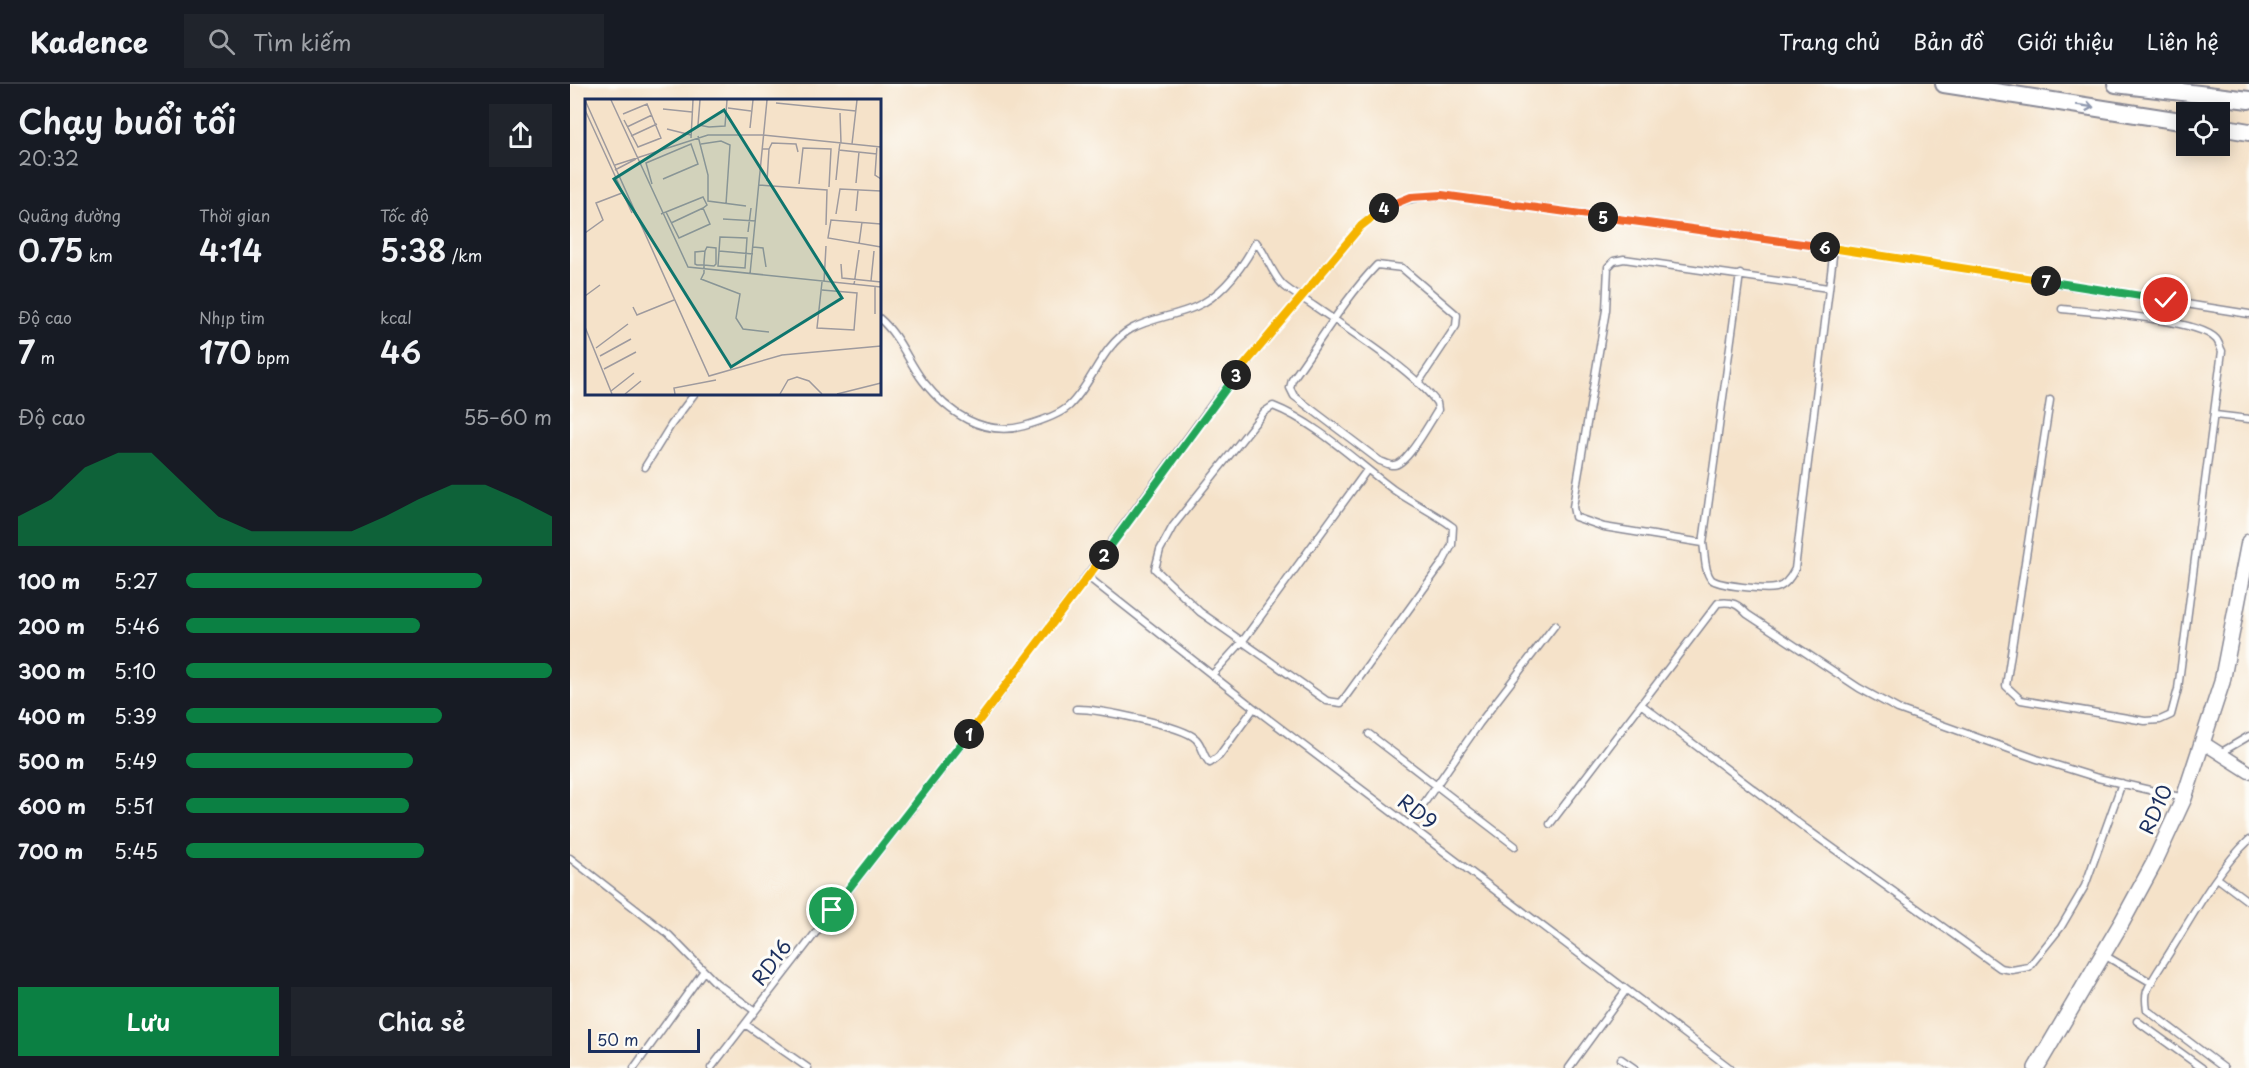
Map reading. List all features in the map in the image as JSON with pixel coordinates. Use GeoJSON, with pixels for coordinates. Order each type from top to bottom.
{"type":"FeatureCollection","features":[{"type":"Feature","properties":{"kind":"main road"},"geometry":{"type":"LineString","coordinates":[[1944,84],[2176,120]]}},
{"type":"Feature","properties":{"kind":"main road"},"geometry":{"type":"LineString","coordinates":[[2123,84],[2249,100]]}},
{"type":"Feature","properties":{"kind":"main road"},"geometry":{"type":"LineString","coordinates":[[2230,129],[2249,132]]}},
{"type":"Feature","properties":{"kind":"street","name":"RD10"},"geometry":{"type":"LineString","coordinates":[[2036,1068],[2154,863],[2184,798],[2222,682],[2249,542]]}},
{"type":"Feature","properties":{"kind":"street"},"geometry":{"type":"LineString","coordinates":[[2202,742],[2249,772]]}},
{"type":"Feature","properties":{"kind":"lane","name":"RD16"},"geometry":{"type":"LineString","coordinates":[[711,1068],[1088,577],[1213,403],[1361,226],[1386,207],[1411,197],[1442,195],[1834,248],[2249,314]]}},
{"type":"Feature","properties":{"kind":"lane"},"geometry":{"type":"LineString","coordinates":[[880,319],[892,330],[923,381],[945,401],[972,422],[989,429],[1008,430],[1037,423],[1067,408],[1079,395],[1112,342],[1131,329],[1196,307],[1226,286],[1243,265],[1256,242],[1265,253],[1275,276],[1301,297],[1335,321],[1418,382],[1437,403],[1438,410],[1401,463],[1394,466],[1380,461],[1303,404],[1290,388],[1292,380],[1335,321],[1377,265],[1402,268],[1457,315],[1456,326],[1418,382]]}},
{"type":"Feature","properties":{"kind":"lane"},"geometry":{"type":"LineString","coordinates":[[1740,274],[1703,543],[1707,571],[1712,579],[1721,585],[1777,588],[1789,580],[1795,569],[1834,248]]}},
{"type":"Feature","properties":{"kind":"lane"},"geometry":{"type":"LineString","coordinates":[[1703,543],[1582,522],[1575,518],[1573,507],[1606,310],[1608,267],[1614,261],[1624,259],[1828,288]]}},
{"type":"Feature","properties":{"kind":"lane"},"geometry":{"type":"LineString","coordinates":[[2050,400],[2006,686],[2021,700],[2145,721],[2160,720],[2171,715],[2176,704],[2216,415],[2222,351],[2216,338],[2197,328],[2177,323],[2062,309]]}},
{"type":"Feature","properties":{"kind":"lane"},"geometry":{"type":"LineString","coordinates":[[645,467],[670,425],[694,394]]}},
{"type":"Feature","properties":{"kind":"lane"},"geometry":{"type":"LineString","coordinates":[[1273,406],[1311,428],[1367,470],[1453,527],[1454,535],[1443,562],[1341,704],[1328,701],[1200,612],[1155,569],[1160,550],[1173,526],[1264,412],[1273,406]]}},
{"type":"Feature","properties":{"kind":"lane"},"geometry":{"type":"LineString","coordinates":[[2216,415],[2249,419]]}},
{"type":"Feature","properties":{"kind":"lane"},"geometry":{"type":"LineString","coordinates":[[1212,675],[1242,642],[1367,470]]}},
{"type":"Feature","properties":{"kind":"lane","name":"RD9"},"geometry":{"type":"LineString","coordinates":[[1088,577],[1254,708],[1730,1068]]}},
{"type":"Feature","properties":{"kind":"lane"},"geometry":{"type":"LineString","coordinates":[[1550,824],[1718,603],[1728,602],[1738,605],[1747,614],[1859,688],[1898,709],[1935,720],[2037,759],[2184,798]]}},
{"type":"Feature","properties":{"kind":"lane"},"geometry":{"type":"LineString","coordinates":[[1409,825],[1479,724],[1555,625]]}},
{"type":"Feature","properties":{"kind":"lane"},"geometry":{"type":"LineString","coordinates":[[1642,705],[1805,828],[2000,969],[2028,968],[2061,927],[2085,886],[2122,783]]}},
{"type":"Feature","properties":{"kind":"lane"},"geometry":{"type":"LineString","coordinates":[[1076,709],[1146,720],[1189,734],[1200,744],[1209,764],[1219,756],[1254,708]]}},
{"type":"Feature","properties":{"kind":"lane"},"geometry":{"type":"LineString","coordinates":[[1369,734],[1436,788],[1515,846]]}},
{"type":"Feature","properties":{"kind":"lane"},"geometry":{"type":"LineString","coordinates":[[2220,754],[2249,736]]}},
{"type":"Feature","properties":{"kind":"lane"},"geometry":{"type":"LineString","coordinates":[[2224,1068],[2146,1010],[2147,992],[2217,878],[2233,855],[2249,840]]}},
{"type":"Feature","properties":{"kind":"lane"},"geometry":{"type":"LineString","coordinates":[[570,858],[669,935],[703,972],[755,1011]]}},
{"type":"Feature","properties":{"kind":"lane"},"geometry":{"type":"LineString","coordinates":[[2217,878],[2249,902]]}},
{"type":"Feature","properties":{"kind":"lane"},"geometry":{"type":"LineString","coordinates":[[2103,955],[2152,983]]}},
{"type":"Feature","properties":{"kind":"lane"},"geometry":{"type":"LineString","coordinates":[[634,1068],[703,972]]}},
{"type":"Feature","properties":{"kind":"lane"},"geometry":{"type":"LineString","coordinates":[[1569,1068],[1626,990]]}},
{"type":"Feature","properties":{"kind":"lane"},"geometry":{"type":"LineString","coordinates":[[2137,1021],[2202,1068]]}},
{"type":"Feature","properties":{"kind":"lane"},"geometry":{"type":"LineString","coordinates":[[745,1024],[808,1068]]}},
{"type":"Feature","properties":{"kind":"lane"},"geometry":{"type":"LineString","coordinates":[[1621,1059],[1634,1068]]}},
{"type":"Feature","properties":{"kind":"route"},"geometry":{"type":"LineString","coordinates":[[832,910],[995,701],[1088,577],[1213,403],[1361,226],[1386,207],[1411,197],[1442,195],[1834,248],[2166,300]]}}]}
